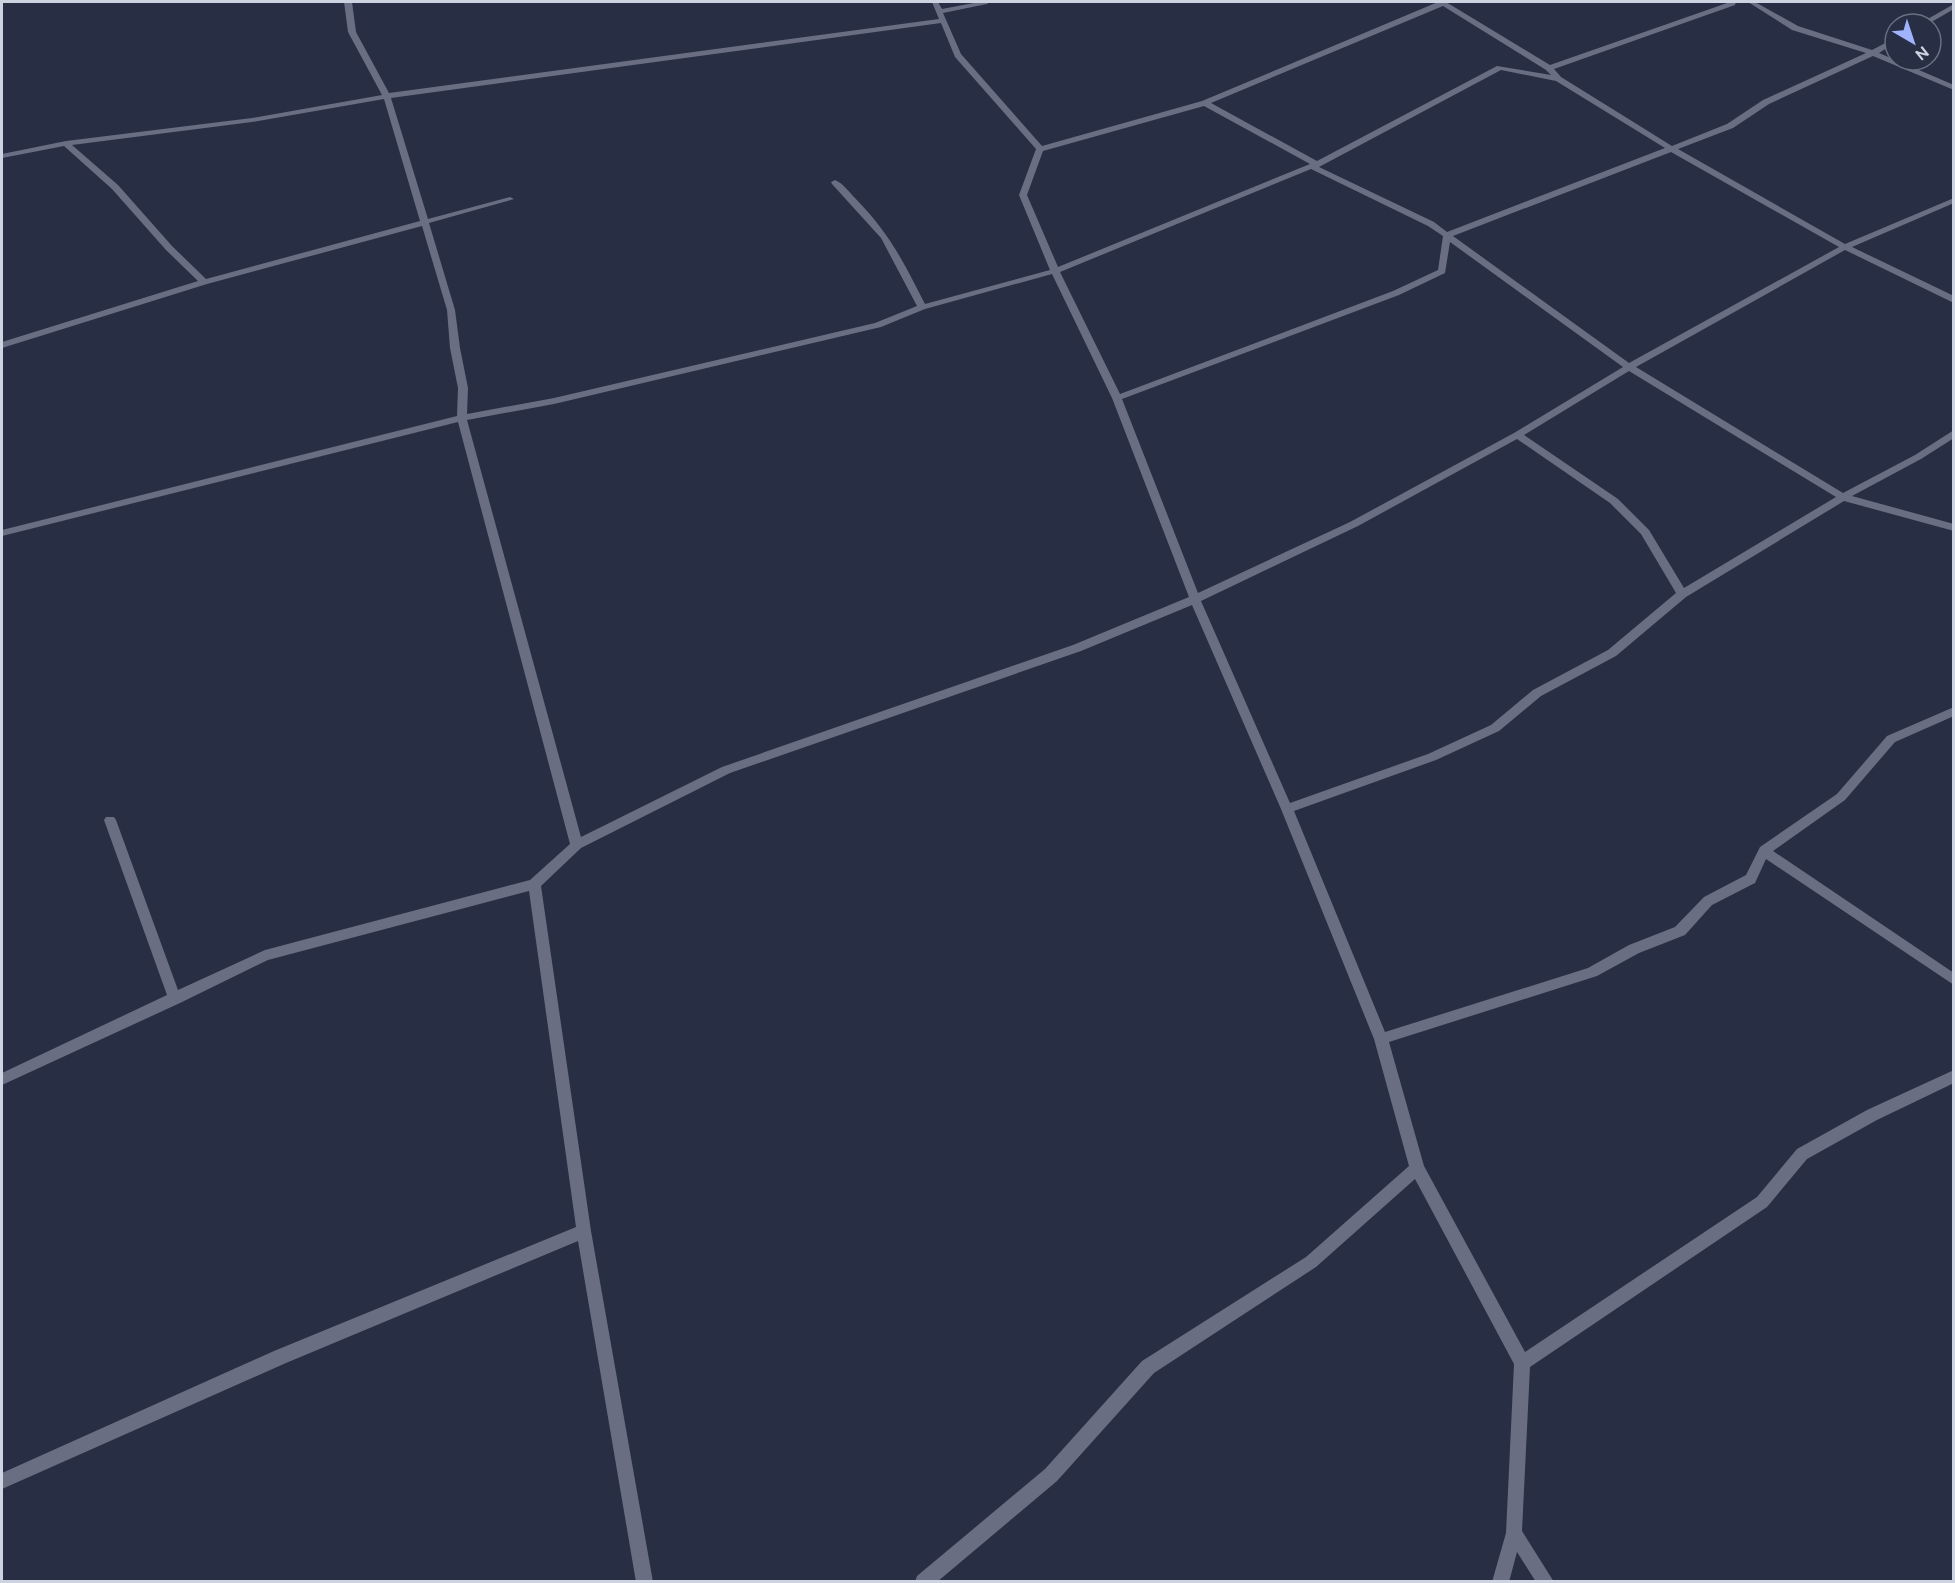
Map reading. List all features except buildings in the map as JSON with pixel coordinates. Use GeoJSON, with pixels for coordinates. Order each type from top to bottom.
{"type":"FeatureCollection","features":[{"type":"Feature","properties":{"kind":"street"},"geometry":{"type":"LineString","coordinates":[[348,2],[352,32],[387,96],[423,224],[451,310],[455,348],[463,388],[462,418],[578,845]]}},
{"type":"Feature","properties":{"kind":"street"},"geometry":{"type":"LineString","coordinates":[[2,156],[66,143],[252,120],[387,96],[987,2]]}},
{"type":"Feature","properties":{"kind":"street"},"geometry":{"type":"LineString","coordinates":[[1040,150],[1205,103],[1443,2],[1549,68],[1558,79],[1670,148],[1845,247],[1953,300]]}},
{"type":"Feature","properties":{"kind":"street"},"geometry":{"type":"LineString","coordinates":[[1549,68],[1733,4],[1733,2]]}},
{"type":"Feature","properties":{"kind":"street"},"geometry":{"type":"LineString","coordinates":[[1751,2],[1796,28],[1873,54],[1953,88]]}},
{"type":"Feature","properties":{"kind":"street"},"geometry":{"type":"LineString","coordinates":[[938,11],[958,56],[1040,150]]}},
{"type":"Feature","properties":{"kind":"street"},"geometry":{"type":"LineString","coordinates":[[1447,235],[1730,126],[1766,102],[1883,48]]}},
{"type":"Feature","properties":{"kind":"street"},"geometry":{"type":"LineString","coordinates":[[2,533],[462,418],[554,401],[878,325],[922,307],[1055,271],[1314,166],[1500,68],[1558,79]]}},
{"type":"Feature","properties":{"kind":"street"},"geometry":{"type":"LineString","coordinates":[[1205,103],[1314,166],[1431,224],[1629,367],[1843,497],[1953,528]]}},
{"type":"Feature","properties":{"kind":"street"},"geometry":{"type":"LineString","coordinates":[[66,143],[115,186],[169,248],[204,282]]}},
{"type":"Feature","properties":{"kind":"street"},"geometry":{"type":"LineString","coordinates":[[1040,150],[1023,195],[1055,271],[1117,398],[1195,599],[1287,809],[1381,1039],[1417,1168],[1522,1363],[1514,1533],[1500,1581]]}},
{"type":"Feature","properties":{"kind":"street"},"geometry":{"type":"LineString","coordinates":[[835,182],[869,218],[897,257],[922,307]]}},
{"type":"Feature","properties":{"kind":"street"},"geometry":{"type":"LineString","coordinates":[[2,345],[204,282],[510,199]]}},
{"type":"Feature","properties":{"kind":"street"},"geometry":{"type":"LineString","coordinates":[[2,1079],[176,999],[265,955],[534,884],[578,845],[726,770],[1077,648],[1195,599],[1354,524],[1517,435],[1629,367],[1845,247],[1953,200]]}},
{"type":"Feature","properties":{"kind":"street"},"geometry":{"type":"LineString","coordinates":[[1117,398],[1396,293],[1442,272],[1447,235]]}},
{"type":"Feature","properties":{"kind":"street"},"geometry":{"type":"LineString","coordinates":[[1287,809],[1432,757],[1495,728],[1537,693],[1612,653],[1682,594],[1843,497],[1918,457],[1953,433]]}},
{"type":"Feature","properties":{"kind":"street"},"geometry":{"type":"LineString","coordinates":[[1517,435],[1614,501],[1646,532],[1682,594]]}},
{"type":"Feature","properties":{"kind":"street"},"geometry":{"type":"LineString","coordinates":[[1381,1039],[1592,972],[1634,949],[1680,931],[1708,901],[1751,879],[1764,851],[1841,797],[1891,739],[1953,711]]}},
{"type":"Feature","properties":{"kind":"street"},"geometry":{"type":"LineString","coordinates":[[110,820],[176,999]]}},
{"type":"Feature","properties":{"kind":"street"},"geometry":{"type":"LineString","coordinates":[[1764,851],[1953,980]]}},
{"type":"Feature","properties":{"kind":"street"},"geometry":{"type":"LineString","coordinates":[[534,884],[584,1231],[645,1581]]}},
{"type":"Feature","properties":{"kind":"street"},"geometry":{"type":"LineString","coordinates":[[1522,1363],[1762,1202],[1802,1154],[1872,1115],[1953,1076]]}},
{"type":"Feature","properties":{"kind":"street"},"geometry":{"type":"LineString","coordinates":[[923,1581],[1051,1475],[1148,1367],[1311,1262],[1417,1168]]}},
{"type":"Feature","properties":{"kind":"street"},"geometry":{"type":"LineString","coordinates":[[2,1481],[280,1357],[584,1231]]}},
{"type":"Feature","properties":{"kind":"street"},"geometry":{"type":"LineString","coordinates":[[1514,1533],[1546,1581]]}}]}
